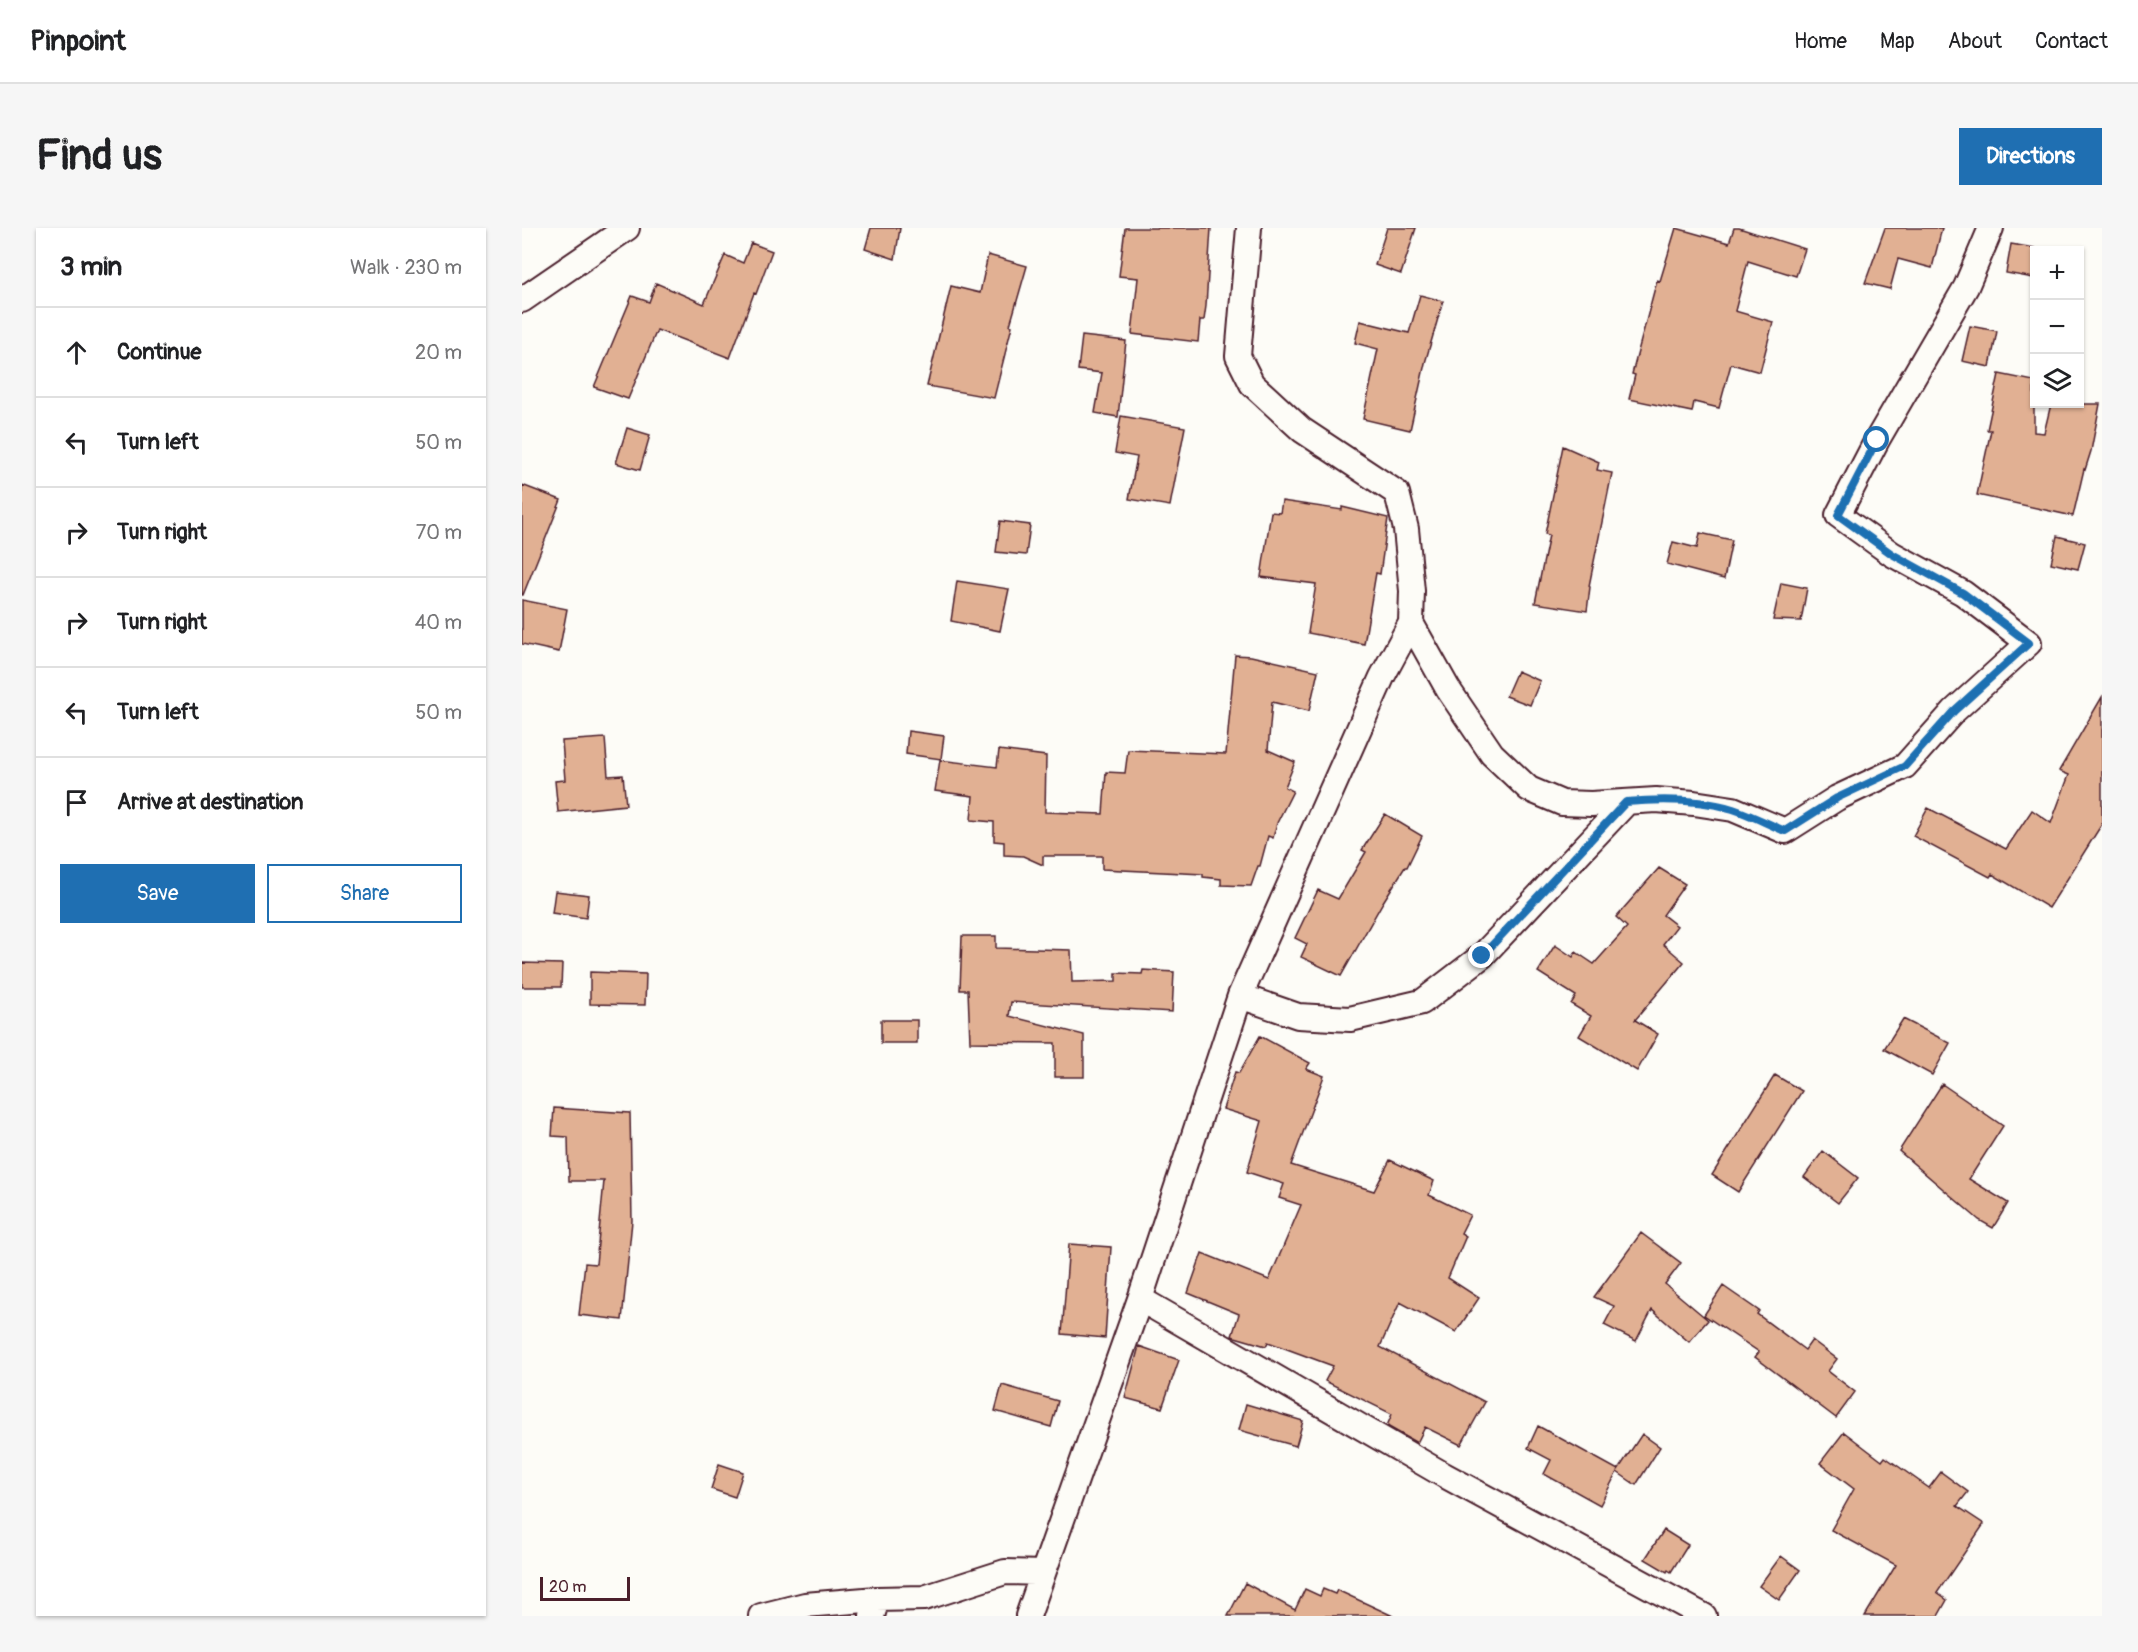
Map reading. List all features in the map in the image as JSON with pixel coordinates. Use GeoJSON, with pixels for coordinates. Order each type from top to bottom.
{"type":"FeatureCollection","features":[{"type":"Feature","properties":{"kind":"street"},"geometry":{"type":"LineString","coordinates":[[522,300],[627,228]]}},
{"type":"Feature","properties":{"kind":"street"},"geometry":{"type":"LineString","coordinates":[[1028,1616],[1140,1299],[1240,996],[1382,677],[1411,622],[1412,591],[1407,530],[1396,493],[1302,430],[1252,384],[1238,356],[1249,228]]}},
{"type":"Feature","properties":{"kind":"street"},"geometry":{"type":"LineString","coordinates":[[1411,622],[1448,689],[1492,754],[1528,789],[1562,803],[1591,804],[1656,800],[1694,802],[1733,809],[1785,831],[1837,798],[1905,766],[1954,711],[2029,643],[1963,593],[1892,554],[1838,515],[1877,440],[1966,287],[1991,228]]}},
{"type":"Feature","properties":{"kind":"street"},"geometry":{"type":"LineString","coordinates":[[1240,996],[1299,1017],[1350,1019],[1422,1002],[1482,956],[1626,802]]}},
{"type":"Feature","properties":{"kind":"street"},"geometry":{"type":"LineString","coordinates":[[1140,1299],[1444,1475],[1704,1616]]}},
{"type":"Feature","properties":{"kind":"street"},"geometry":{"type":"LineString","coordinates":[[761,1616],[805,1605],[874,1607],[924,1598],[1005,1572],[1042,1573]]}},
{"type":"Feature","properties":{"kind":"building"},"geometry":{"type":"Polygon","coordinates":[[[871,228],[900,228],[895,259],[865,249],[871,228]]]}},
{"type":"Feature","properties":{"kind":"building"},"geometry":{"type":"Polygon","coordinates":[[[1125,228],[1211,228],[1206,306],[1204,320],[1200,320],[1198,342],[1132,334],[1138,278],[1119,276],[1125,228]]]}},
{"type":"Feature","properties":{"kind":"building"},"geometry":{"type":"Polygon","coordinates":[[[1387,228],[1416,228],[1401,274],[1375,265],[1387,228]]]}},
{"type":"Feature","properties":{"kind":"building"},"geometry":{"type":"Polygon","coordinates":[[[1676,228],[1729,243],[1734,228],[1739,228],[1805,249],[1796,276],[1748,261],[1735,311],[1773,322],[1760,372],[1731,364],[1719,408],[1694,402],[1692,412],[1629,399],[1635,375],[1632,374],[1657,280],[1660,281],[1676,228]]]}},
{"type":"Feature","properties":{"kind":"building"},"geometry":{"type":"Polygon","coordinates":[[[1885,228],[1942,228],[1932,268],[1898,259],[1890,289],[1865,283],[1885,228]]]}},
{"type":"Feature","properties":{"kind":"building"},"geometry":{"type":"Polygon","coordinates":[[[751,243],[772,251],[730,358],[657,330],[628,399],[594,387],[632,296],[649,302],[656,283],[704,304],[725,255],[743,263],[751,243]]]}},
{"type":"Feature","properties":{"kind":"building"},"geometry":{"type":"Polygon","coordinates":[[[2011,244],[2030,247],[2030,277],[2006,273],[2011,244]]]}},
{"type":"Feature","properties":{"kind":"building"},"geometry":{"type":"Polygon","coordinates":[[[988,255],[1027,266],[1010,325],[1012,326],[994,398],[927,386],[951,286],[980,293],[988,255]]]}},
{"type":"Feature","properties":{"kind":"building"},"geometry":{"type":"Polygon","coordinates":[[[1420,295],[1443,301],[1425,363],[1410,430],[1363,419],[1378,349],[1355,343],[1360,321],[1409,333],[1420,295]]]}},
{"type":"Feature","properties":{"kind":"building"},"geometry":{"type":"Polygon","coordinates":[[[1970,326],[1997,331],[1990,367],[1962,361],[1970,326]]]}},
{"type":"Feature","properties":{"kind":"building"},"geometry":{"type":"Polygon","coordinates":[[[1082,336],[1126,341],[1118,417],[1095,413],[1102,373],[1078,370],[1082,336]]]}},
{"type":"Feature","properties":{"kind":"building"},"geometry":{"type":"Polygon","coordinates":[[[1999,374],[2030,380],[2030,408],[2034,408],[2034,432],[2044,433],[2050,408],[2084,408],[2084,404],[2100,404],[2091,451],[2084,469],[2073,516],[1977,495],[1991,430],[1987,430],[1999,374]]]}},
{"type":"Feature","properties":{"kind":"building"},"geometry":{"type":"Polygon","coordinates":[[[1121,416],[1185,427],[1170,506],[1129,499],[1137,457],[1115,453],[1121,416]]]}},
{"type":"Feature","properties":{"kind":"building"},"geometry":{"type":"Polygon","coordinates":[[[627,428],[650,435],[640,470],[616,463],[627,428]]]}},
{"type":"Feature","properties":{"kind":"building"},"geometry":{"type":"Polygon","coordinates":[[[1563,446],[1599,462],[1597,470],[1612,473],[1589,586],[1587,611],[1535,603],[1549,535],[1545,534],[1563,446]]]}},
{"type":"Feature","properties":{"kind":"building"},"geometry":{"type":"Polygon","coordinates":[[[522,485],[561,500],[523,595],[522,595],[522,485]]]}},
{"type":"Feature","properties":{"kind":"building"},"geometry":{"type":"Polygon","coordinates":[[[1282,501],[1342,510],[1342,507],[1388,518],[1380,574],[1376,573],[1364,644],[1308,633],[1316,584],[1261,577],[1271,512],[1280,513],[1282,501]]]}},
{"type":"Feature","properties":{"kind":"building"},"geometry":{"type":"Polygon","coordinates":[[[1000,521],[1030,525],[1026,555],[996,552],[1000,521]]]}},
{"type":"Feature","properties":{"kind":"building"},"geometry":{"type":"Polygon","coordinates":[[[1700,533],[1732,540],[1724,579],[1667,564],[1673,542],[1697,548],[1700,533]]]}},
{"type":"Feature","properties":{"kind":"building"},"geometry":{"type":"Polygon","coordinates":[[[2057,536],[2085,543],[2078,569],[2051,563],[2057,536]]]}},
{"type":"Feature","properties":{"kind":"building"},"geometry":{"type":"Polygon","coordinates":[[[957,581],[1009,589],[1000,631],[951,621],[957,581]]]}},
{"type":"Feature","properties":{"kind":"building"},"geometry":{"type":"Polygon","coordinates":[[[1781,583],[1807,588],[1801,621],[1773,620],[1781,583]]]}},
{"type":"Feature","properties":{"kind":"building"},"geometry":{"type":"Polygon","coordinates":[[[522,600],[567,609],[559,652],[522,644],[522,600]]]}},
{"type":"Feature","properties":{"kind":"building"},"geometry":{"type":"Polygon","coordinates":[[[1235,655],[1251,656],[1318,671],[1309,711],[1272,702],[1268,750],[1295,762],[1285,787],[1293,791],[1277,823],[1273,838],[1268,836],[1260,866],[1258,866],[1251,886],[1221,885],[1221,879],[1203,877],[1203,874],[1102,869],[1102,856],[1043,856],[1043,865],[1023,856],[1004,855],[1004,842],[994,841],[994,822],[971,820],[973,796],[935,791],[940,760],[997,767],[999,750],[1046,756],[1045,812],[1103,814],[1106,772],[1125,773],[1128,750],[1226,754],[1235,655]]]}},
{"type":"Feature","properties":{"kind":"building"},"geometry":{"type":"Polygon","coordinates":[[[1517,671],[1540,681],[1530,705],[1506,696],[1517,671]]]}},
{"type":"Feature","properties":{"kind":"building"},"geometry":{"type":"Polygon","coordinates":[[[2102,697],[2102,824],[2049,908],[1992,874],[1990,877],[1913,836],[1928,808],[2006,849],[2032,810],[2051,823],[2069,775],[2059,771],[2102,697]]]}},
{"type":"Feature","properties":{"kind":"building"},"geometry":{"type":"Polygon","coordinates":[[[908,731],[944,736],[941,759],[906,754],[908,731]]]}},
{"type":"Feature","properties":{"kind":"building"},"geometry":{"type":"Polygon","coordinates":[[[605,738],[608,776],[623,775],[626,805],[558,812],[555,781],[565,780],[562,741],[605,738]]]}},
{"type":"Feature","properties":{"kind":"building"},"geometry":{"type":"Polygon","coordinates":[[[1385,814],[1422,836],[1407,867],[1383,902],[1341,976],[1301,957],[1307,944],[1295,938],[1318,890],[1338,899],[1366,852],[1362,850],[1385,814]]]}},
{"type":"Feature","properties":{"kind":"building"},"geometry":{"type":"Polygon","coordinates":[[[1659,868],[1685,884],[1663,915],[1677,926],[1663,944],[1684,962],[1635,1020],[1658,1034],[1637,1071],[1579,1036],[1591,1016],[1571,1004],[1576,996],[1538,972],[1555,945],[1573,957],[1576,952],[1594,964],[1627,927],[1616,917],[1659,868]]]}},
{"type":"Feature","properties":{"kind":"building"},"geometry":{"type":"Polygon","coordinates":[[[555,891],[589,895],[586,918],[552,913],[555,891]]]}},
{"type":"Feature","properties":{"kind":"building"},"geometry":{"type":"Polygon","coordinates":[[[962,936],[996,936],[996,948],[1071,950],[1072,982],[1116,981],[1116,973],[1142,974],[1143,970],[1174,972],[1172,1012],[1011,1002],[1009,1016],[1084,1035],[1084,1077],[1055,1077],[1055,1043],[970,1042],[968,990],[960,990],[962,936]]]}},
{"type":"Feature","properties":{"kind":"building"},"geometry":{"type":"Polygon","coordinates":[[[522,963],[562,964],[561,987],[522,987],[522,963]]]}},
{"type":"Feature","properties":{"kind":"building"},"geometry":{"type":"Polygon","coordinates":[[[590,972],[646,974],[645,1005],[590,1004],[590,972]]]}},
{"type":"Feature","properties":{"kind":"building"},"geometry":{"type":"Polygon","coordinates":[[[1903,1019],[1950,1043],[1932,1075],[1884,1049],[1903,1019]]]}},
{"type":"Feature","properties":{"kind":"building"},"geometry":{"type":"Polygon","coordinates":[[[881,1020],[917,1020],[917,1043],[881,1043],[881,1020]]]}},
{"type":"Feature","properties":{"kind":"building"},"geometry":{"type":"Polygon","coordinates":[[[1260,1036],[1310,1063],[1306,1069],[1324,1076],[1291,1165],[1374,1191],[1390,1160],[1434,1181],[1429,1195],[1470,1215],[1461,1233],[1466,1236],[1448,1278],[1479,1298],[1456,1332],[1400,1302],[1380,1347],[1485,1402],[1461,1445],[1425,1427],[1417,1443],[1387,1426],[1392,1414],[1325,1381],[1333,1366],[1268,1342],[1266,1346],[1232,1336],[1239,1314],[1188,1293],[1202,1253],[1269,1280],[1301,1205],[1279,1198],[1284,1184],[1247,1172],[1262,1121],[1223,1109],[1235,1072],[1239,1073],[1260,1036]]]}},
{"type":"Feature","properties":{"kind":"building"},"geometry":{"type":"Polygon","coordinates":[[[1775,1075],[1802,1091],[1738,1192],[1712,1175],[1775,1075]]]}},
{"type":"Feature","properties":{"kind":"building"},"geometry":{"type":"Polygon","coordinates":[[[1942,1084],[2003,1126],[1969,1179],[2008,1203],[1993,1228],[1979,1220],[1899,1151],[1942,1084]]]}},
{"type":"Feature","properties":{"kind":"building"},"geometry":{"type":"Polygon","coordinates":[[[554,1108],[630,1113],[632,1221],[622,1320],[579,1315],[585,1263],[596,1264],[604,1181],[569,1181],[568,1137],[552,1136],[554,1108]]]}},
{"type":"Feature","properties":{"kind":"building"},"geometry":{"type":"Polygon","coordinates":[[[1823,1151],[1858,1178],[1838,1203],[1804,1177],[1823,1151]]]}},
{"type":"Feature","properties":{"kind":"building"},"geometry":{"type":"Polygon","coordinates":[[[1641,1233],[1681,1263],[1665,1284],[1708,1320],[1689,1342],[1652,1310],[1636,1341],[1604,1325],[1614,1306],[1594,1297],[1641,1233]]]}},
{"type":"Feature","properties":{"kind":"building"},"geometry":{"type":"Polygon","coordinates":[[[1069,1244],[1111,1247],[1105,1338],[1062,1334],[1069,1244]]]}},
{"type":"Feature","properties":{"kind":"building"},"geometry":{"type":"Polygon","coordinates":[[[1723,1286],[1759,1311],[1757,1314],[1805,1350],[1812,1340],[1837,1359],[1828,1371],[1855,1392],[1836,1418],[1755,1357],[1759,1352],[1704,1315],[1723,1286]]]}},
{"type":"Feature","properties":{"kind":"building"},"geometry":{"type":"Polygon","coordinates":[[[1139,1346],[1179,1360],[1162,1408],[1125,1398],[1139,1346]]]}},
{"type":"Feature","properties":{"kind":"building"},"geometry":{"type":"Polygon","coordinates":[[[1002,1385],[1058,1401],[1051,1427],[995,1411],[1002,1385]]]}},
{"type":"Feature","properties":{"kind":"building"},"geometry":{"type":"Polygon","coordinates":[[[1246,1404],[1303,1421],[1296,1446],[1239,1430],[1246,1404]]]}},
{"type":"Feature","properties":{"kind":"building"},"geometry":{"type":"Polygon","coordinates":[[[1538,1426],[1618,1470],[1642,1434],[1660,1447],[1636,1485],[1617,1472],[1600,1505],[1544,1474],[1551,1460],[1528,1448],[1538,1426]]]}},
{"type":"Feature","properties":{"kind":"building"},"geometry":{"type":"Polygon","coordinates":[[[1844,1432],[1882,1461],[1885,1457],[1929,1488],[1941,1472],[1968,1492],[1957,1506],[1984,1524],[1937,1593],[1947,1600],[1938,1616],[1865,1616],[1896,1565],[1831,1530],[1854,1489],[1820,1463],[1844,1432]]]}},
{"type":"Feature","properties":{"kind":"building"},"geometry":{"type":"Polygon","coordinates":[[[719,1464],[743,1472],[735,1497],[711,1489],[719,1464]]]}},
{"type":"Feature","properties":{"kind":"building"},"geometry":{"type":"Polygon","coordinates":[[[1664,1530],[1688,1545],[1671,1572],[1645,1559],[1664,1530]]]}},
{"type":"Feature","properties":{"kind":"building"},"geometry":{"type":"Polygon","coordinates":[[[1781,1556],[1800,1570],[1779,1600],[1759,1586],[1781,1556]]]}},
{"type":"Feature","properties":{"kind":"building"},"geometry":{"type":"Polygon","coordinates":[[[1245,1583],[1295,1610],[1305,1589],[1320,1596],[1323,1589],[1335,1594],[1337,1590],[1393,1616],[1228,1616],[1245,1583]]]}},
{"type":"Feature","properties":{"kind":"route"},"geometry":{"type":"LineString","coordinates":[[1482,956],[1626,802],[1656,800],[1694,802],[1733,809],[1785,831],[1837,798],[1905,766],[1954,711],[2029,643],[1963,593],[1892,554],[1838,515],[1877,440]]}}]}
